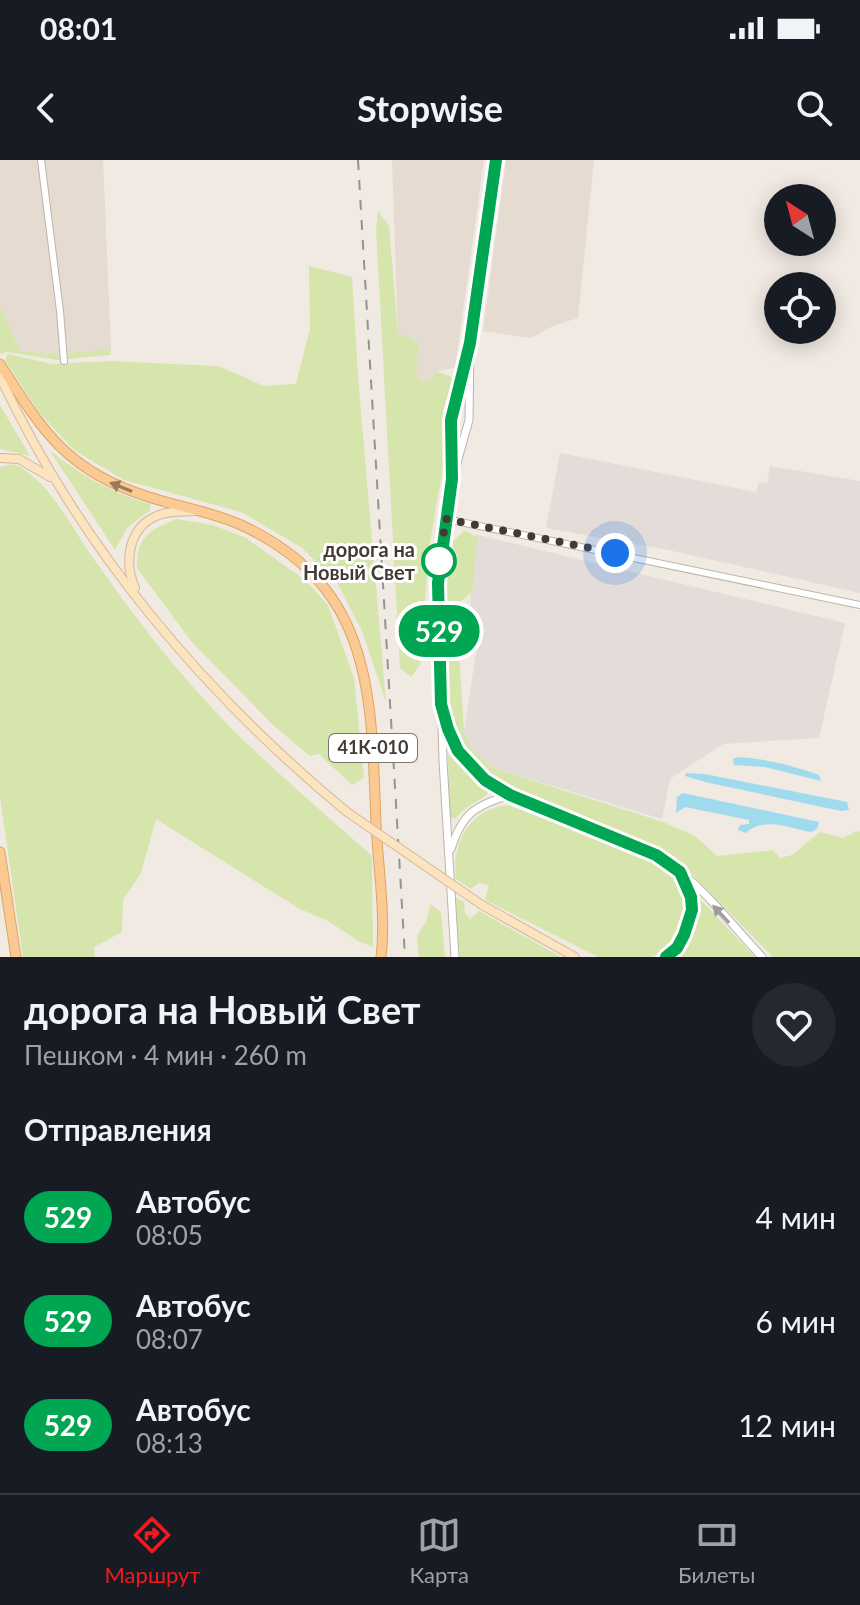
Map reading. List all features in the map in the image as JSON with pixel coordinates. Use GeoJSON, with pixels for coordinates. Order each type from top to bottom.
{"type":"FeatureCollection","features":[{"type":"Feature","properties":{"kind":"main road"},"geometry":{"type":"LineString","coordinates":[[0,364],[35,420],[69,457],[111,483],[195,511]]}},
{"type":"Feature","properties":{"kind":"main road"},"geometry":{"type":"LineString","coordinates":[[0,377],[53,478],[141,604],[229,705],[293,767],[347,812],[482,905],[575,957]]}},
{"type":"Feature","properties":{"kind":"main road"},"geometry":{"type":"LineString","coordinates":[[0,458],[19,459],[53,478]]}},
{"type":"Feature","properties":{"kind":"main road"},"geometry":{"type":"LineString","coordinates":[[141,604],[128,567],[129,551],[136,532],[164,513],[195,511]]}},
{"type":"Feature","properties":{"kind":"main road","name":"41К-010"},"geometry":{"type":"LineString","coordinates":[[195,511],[239,524],[267,538],[290,556],[326,591],[353,635],[371,708],[381,957]]}},
{"type":"Feature","properties":{"kind":"main road"},"geometry":{"type":"LineString","coordinates":[[0,852],[16,957]]}},
{"type":"Feature","properties":{"kind":"street"},"geometry":{"type":"LineString","coordinates":[[41,160],[64,361]]}},
{"type":"Feature","properties":{"kind":"street","name":"41К-010"},"geometry":{"type":"LineString","coordinates":[[452,479],[454,406],[470,343],[496,160]]}},
{"type":"Feature","properties":{"kind":"street","name":"41К-010"},"geometry":{"type":"LineString","coordinates":[[449,854],[438,583],[452,479],[465,438],[470,343]]}},
{"type":"Feature","properties":{"kind":"street"},"geometry":{"type":"LineString","coordinates":[[454,406],[463,402],[469,407]]}},
{"type":"Feature","properties":{"kind":"street"},"geometry":{"type":"LineString","coordinates":[[451,434],[458,441],[465,438]]}},
{"type":"Feature","properties":{"kind":"street"},"geometry":{"type":"LineString","coordinates":[[446,519],[860,605]]}},
{"type":"Feature","properties":{"kind":"street"},"geometry":{"type":"LineString","coordinates":[[441,704],[448,729],[470,767],[485,780],[510,795],[656,855],[680,872],[762,957]]}},
{"type":"Feature","properties":{"kind":"street"},"geometry":{"type":"LineString","coordinates":[[455,957],[449,854],[455,835],[472,810],[488,801],[510,795]]}},
{"type":"Feature","properties":{"kind":"street"},"geometry":{"type":"LineString","coordinates":[[666,957],[677,948],[692,910],[691,897],[680,872]]}},
{"type":"Feature","properties":{"kind":"shaded area"},"geometry":{"type":"Polygon","coordinates":[[[0,160],[103,160],[111,349],[55,354],[20,351],[0,307],[0,160]]]}},
{"type":"Feature","properties":{"kind":"shaded area"},"geometry":{"type":"Polygon","coordinates":[[[392,160],[484,160],[455,368],[437,371],[432,380],[420,381],[416,370],[419,346],[412,338],[398,334],[392,160]]]}},
{"type":"Feature","properties":{"kind":"shaded area"},"geometry":{"type":"Polygon","coordinates":[[[506,160],[594,160],[578,318],[553,326],[531,338],[483,331],[506,160]]]}},
{"type":"Feature","properties":{"kind":"shaded area"},"geometry":{"type":"Polygon","coordinates":[[[560,453],[756,492],[759,482],[767,483],[770,466],[860,481],[860,593],[668,550],[546,528],[560,453]]]}},
{"type":"Feature","properties":{"kind":"shaded area"},"geometry":{"type":"Polygon","coordinates":[[[478,535],[845,623],[819,738],[723,744],[670,779],[662,819],[493,768],[469,748],[464,731],[477,647],[465,647],[478,535]]]}},
{"type":"Feature","properties":{"kind":"green space"},"geometry":{"type":"Polygon","coordinates":[[[378,211],[389,226],[398,333],[412,338],[419,346],[416,370],[420,381],[432,380],[436,371],[454,378],[443,410],[444,462],[429,548],[420,665],[411,677],[400,668],[376,230],[378,211]]]}},
{"type":"Feature","properties":{"kind":"green space"},"geometry":{"type":"Polygon","coordinates":[[[309,266],[352,277],[386,702],[362,631],[338,584],[301,547],[241,512],[124,480],[74,450],[38,411],[5,360],[8,354],[52,364],[110,361],[218,366],[264,386],[296,384],[310,329],[309,266]]]}},
{"type":"Feature","properties":{"kind":"green space"},"geometry":{"type":"Polygon","coordinates":[[[0,307],[20,351],[55,354],[111,349],[110,355],[57,360],[8,352],[0,354],[0,307]]]}},
{"type":"Feature","properties":{"kind":"green space"},"geometry":{"type":"Polygon","coordinates":[[[0,405],[30,456],[0,449],[0,405]]]}},
{"type":"Feature","properties":{"kind":"green space"},"geometry":{"type":"Polygon","coordinates":[[[50,451],[97,482],[150,504],[150,510],[127,528],[115,550],[50,451]]]}},
{"type":"Feature","properties":{"kind":"green space"},"geometry":{"type":"Polygon","coordinates":[[[14,464],[48,492],[128,607],[210,706],[269,764],[372,856],[373,947],[298,908],[156,819],[141,873],[123,900],[122,932],[94,947],[95,957],[23,957],[0,797],[0,467],[14,464]]]}},
{"type":"Feature","properties":{"kind":"green space"},"geometry":{"type":"Polygon","coordinates":[[[176,519],[213,525],[246,538],[305,580],[328,605],[354,678],[364,778],[352,785],[319,754],[310,756],[274,726],[191,641],[137,568],[142,541],[159,527],[176,519]]]}},
{"type":"Feature","properties":{"kind":"green space"},"geometry":{"type":"Polygon","coordinates":[[[465,530],[478,535],[472,592],[460,602],[457,616],[464,731],[470,748],[493,768],[663,822],[695,836],[717,856],[773,850],[780,858],[792,855],[820,832],[843,838],[860,832],[860,957],[773,957],[674,856],[501,782],[479,768],[461,744],[451,718],[443,593],[458,556],[453,541],[465,530]]]}},
{"type":"Feature","properties":{"kind":"green space"},"geometry":{"type":"Polygon","coordinates":[[[450,752],[474,781],[487,791],[487,795],[464,809],[456,818],[449,815],[450,752]]]}},
{"type":"Feature","properties":{"kind":"green space"},"geometry":{"type":"Polygon","coordinates":[[[508,805],[651,860],[671,872],[687,898],[688,910],[678,936],[664,950],[651,957],[598,957],[485,900],[489,885],[479,883],[471,889],[456,879],[457,853],[466,830],[483,813],[508,805]]]}},
{"type":"Feature","properties":{"kind":"green space"},"geometry":{"type":"Polygon","coordinates":[[[696,895],[755,957],[673,957],[688,936],[696,895]]]}},
{"type":"Feature","properties":{"kind":"green space"},"geometry":{"type":"Polygon","coordinates":[[[455,897],[464,902],[465,913],[470,919],[479,911],[561,957],[460,957],[455,897]]]}},
{"type":"Feature","properties":{"kind":"green space"},"geometry":{"type":"Polygon","coordinates":[[[430,904],[441,912],[445,957],[419,957],[417,936],[427,920],[430,904]]]}},
{"type":"Feature","properties":{"kind":"water"},"geometry":{"type":"Polygon","coordinates":[[[737,757],[799,769],[819,775],[821,781],[765,767],[734,765],[733,759],[737,757]]]}},
{"type":"Feature","properties":{"kind":"water"},"geometry":{"type":"Polygon","coordinates":[[[686,773],[847,802],[849,810],[841,811],[705,782],[685,776],[686,773]]]}},
{"type":"Feature","properties":{"kind":"water"},"geometry":{"type":"Polygon","coordinates":[[[683,793],[819,822],[817,829],[811,832],[769,824],[746,833],[738,830],[740,825],[749,824],[749,820],[685,807],[676,813],[677,797],[683,793]]]}},
{"type":"Feature","properties":{"kind":"railway"},"geometry":{"type":"LineString","coordinates":[[358,160],[405,957]]}},
{"type":"Feature","properties":{"kind":"bus line","name":"529"},"geometry":{"type":"LineString","coordinates":[[496,160],[470,343],[451,420],[452,479],[438,583],[441,704],[458,751],[485,780],[510,795],[656,855],[680,872],[691,897],[690,923],[677,948],[666,957]]}},
{"type":"Feature","properties":{"kind":"place","name":"дорога на Новый Свет"},"geometry":{"type":"Point","coordinates":[439,561]}},
{"type":"Feature","properties":{"kind":"route"},"geometry":{"type":"LineString","coordinates":[[439,561],[446,519],[615,553]]}}]}
